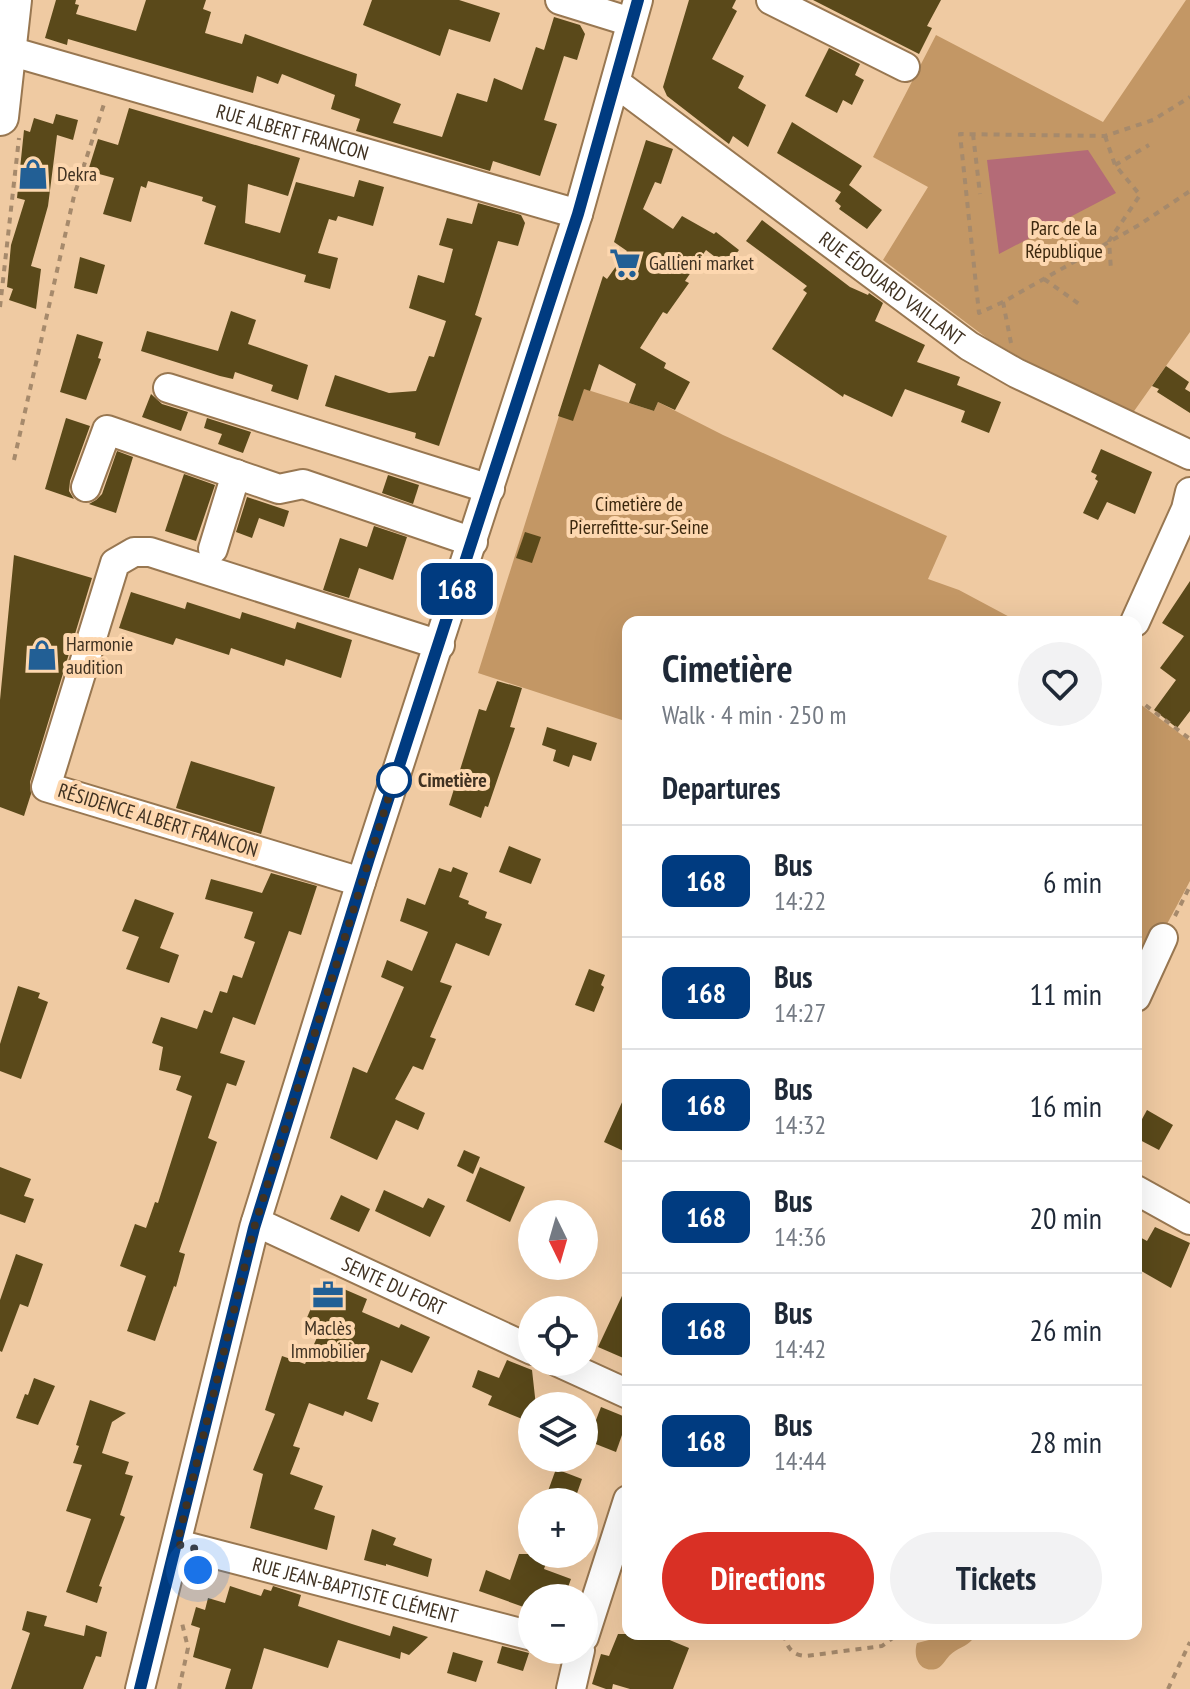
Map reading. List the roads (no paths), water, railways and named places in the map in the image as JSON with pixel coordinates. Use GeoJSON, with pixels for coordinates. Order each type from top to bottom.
{"type":"FeatureCollection","features":[{"type":"Feature","properties":{"kind":"main road"},"geometry":{"type":"LineString","coordinates":[[10,126],[6,50],[13,0]]}},
{"type":"Feature","properties":{"kind":"street"},"geometry":{"type":"LineString","coordinates":[[140,1689],[256,1222],[361,882],[578,214],[634,11],[560,0]]}},
{"type":"Feature","properties":{"kind":"street"},"geometry":{"type":"LineString","coordinates":[[771,0],[905,67]]}},
{"type":"Feature","properties":{"kind":"street","name":"RUE ALBERT FRANCON"},"geometry":{"type":"LineString","coordinates":[[6,50],[578,214]]}},
{"type":"Feature","properties":{"kind":"street","name":"RUE ÉDOUARD VAILLANT"},"geometry":{"type":"LineString","coordinates":[[616,83],[969,346],[1016,373],[1190,455]]}},
{"type":"Feature","properties":{"kind":"street"},"geometry":{"type":"LineString","coordinates":[[168,388],[490,489]]}},
{"type":"Feature","properties":{"kind":"street"},"geometry":{"type":"LineString","coordinates":[[86,487],[107,430],[279,489],[303,484],[473,542]]}},
{"type":"Feature","properties":{"kind":"street"},"geometry":{"type":"LineString","coordinates":[[213,549],[236,474]]}},
{"type":"Feature","properties":{"kind":"street"},"geometry":{"type":"LineString","coordinates":[[1138,616],[1186,509],[1190,492]]}},
{"type":"Feature","properties":{"kind":"street","name":"RÉSIDENCE ALBERT FRANCON"},"geometry":{"type":"LineString","coordinates":[[361,882],[46,787],[115,563],[134,552],[150,552],[440,645]]}},
{"type":"Feature","properties":{"kind":"street"},"geometry":{"type":"LineString","coordinates":[[1142,980],[1163,938]]}},
{"type":"Feature","properties":{"kind":"street"},"geometry":{"type":"LineString","coordinates":[[1142,1193],[1190,1220]]}},
{"type":"Feature","properties":{"kind":"street","name":"SENTE DU FORT"},"geometry":{"type":"LineString","coordinates":[[256,1222],[518,1344]]}},
{"type":"Feature","properties":{"kind":"street"},"geometry":{"type":"LineString","coordinates":[[589,1376],[622,1391]]}},
{"type":"Feature","properties":{"kind":"street"},"geometry":{"type":"LineString","coordinates":[[598,1593],[622,1519]]}},
{"type":"Feature","properties":{"kind":"street","name":"RUE JEAN-BAPTISTE CLÉMENT"},"geometry":{"type":"LineString","coordinates":[[177,1544],[518,1632]]}},
{"type":"Feature","properties":{"kind":"street"},"geometry":{"type":"LineString","coordinates":[[577,1688],[579,1664]]}},
{"type":"Feature","properties":{"kind":"place","name":"Dekra"},"geometry":{"type":"Point","coordinates":[33,174]}},
{"type":"Feature","properties":{"kind":"place","name":"Gallieni market"},"geometry":{"type":"Point","coordinates":[625,263]}},
{"type":"Feature","properties":{"kind":"place","name":"Harmonie audition"},"geometry":{"type":"Point","coordinates":[42,655]}},
{"type":"Feature","properties":{"kind":"place","name":"Cimetière"},"geometry":{"type":"Point","coordinates":[394,780]}},
{"type":"Feature","properties":{"kind":"place","name":"Maclès Immobilier"},"geometry":{"type":"Point","coordinates":[328,1295]}},
{"type":"Feature","properties":{"kind":"park label","name":"Parc de la République"},"geometry":{"type":"Point","coordinates":[1064,240]}},
{"type":"Feature","properties":{"kind":"park label","name":"Cimetière de Pierrefitte-sur-Seine"},"geometry":{"type":"Point","coordinates":[639,516]}}]}
